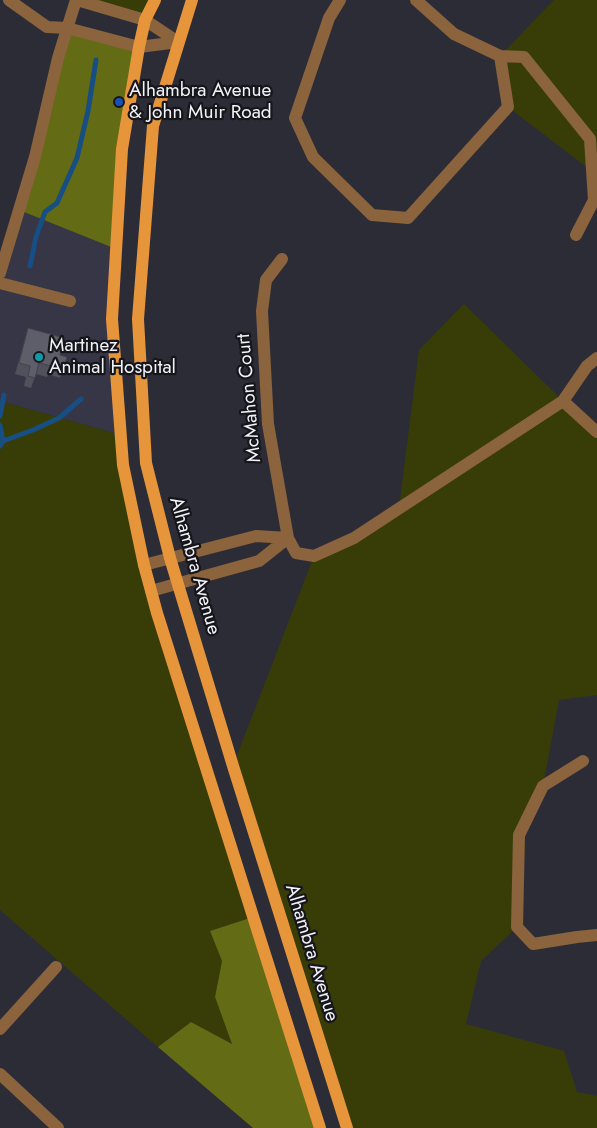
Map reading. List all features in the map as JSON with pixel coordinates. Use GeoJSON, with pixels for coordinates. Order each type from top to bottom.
{"type":"FeatureCollection","features":[{"type":"Feature","properties":{"kind":"main road"},"geometry":{"type":"LineString","coordinates":[[154,0],[145,20],[139,47],[122,149],[112,319],[123,465],[144,565],[157,613],[320,1128]]}},
{"type":"Feature","properties":{"kind":"main road","name":"Alhambra Avenue"},"geometry":{"type":"LineString","coordinates":[[192,0],[154,126],[138,319],[146,463],[170,558],[346,1128]]}},
{"type":"Feature","properties":{"kind":"street"},"geometry":{"type":"LineString","coordinates":[[9,0],[47,27],[67,28],[139,47],[178,42]]}},
{"type":"Feature","properties":{"kind":"street"},"geometry":{"type":"LineString","coordinates":[[0,273],[35,157],[58,58],[76,0],[145,20],[178,42]]}},
{"type":"Feature","properties":{"kind":"street"},"geometry":{"type":"LineString","coordinates":[[340,0],[329,18],[296,118],[313,157],[372,215],[408,218],[508,107],[500,56]]}},
{"type":"Feature","properties":{"kind":"street"},"geometry":{"type":"LineString","coordinates":[[416,0],[454,34],[500,56],[524,57],[590,139],[594,200],[576,234]]}},
{"type":"Feature","properties":{"kind":"street","name":"McMahon Court"},"geometry":{"type":"LineString","coordinates":[[282,259],[266,280],[262,311],[268,424],[288,538]]}},
{"type":"Feature","properties":{"kind":"street"},"geometry":{"type":"LineString","coordinates":[[0,283],[70,301]]}},
{"type":"Feature","properties":{"kind":"street"},"geometry":{"type":"LineString","coordinates":[[288,538],[296,553],[314,556],[354,538],[563,400],[587,366],[597,358]]}},
{"type":"Feature","properties":{"kind":"street"},"geometry":{"type":"LineString","coordinates":[[563,400],[597,432]]}},
{"type":"Feature","properties":{"kind":"street"},"geometry":{"type":"LineString","coordinates":[[144,565],[256,536],[288,538]]}},
{"type":"Feature","properties":{"kind":"street"},"geometry":{"type":"LineString","coordinates":[[151,591],[259,561],[288,538]]}},
{"type":"Feature","properties":{"kind":"street"},"geometry":{"type":"LineString","coordinates":[[583,760],[543,786],[519,835],[517,927],[534,944],[597,935]]}},
{"type":"Feature","properties":{"kind":"street"},"geometry":{"type":"LineString","coordinates":[[0,1029],[56,967]]}},
{"type":"Feature","properties":{"kind":"street"},"geometry":{"type":"LineString","coordinates":[[0,1074],[58,1128]]}},
{"type":"Feature","properties":{"kind":"shaded area"},"geometry":{"type":"Polygon","coordinates":[[[19,210],[116,249],[121,435],[0,401],[0,273],[19,210]]]}},
{"type":"Feature","properties":{"kind":"green space"},"geometry":{"type":"Polygon","coordinates":[[[77,0],[155,0],[145,20],[77,0]]]}},
{"type":"Feature","properties":{"kind":"green space"},"geometry":{"type":"Polygon","coordinates":[[[554,0],[597,0],[597,175],[508,107],[500,56],[554,0]]]}},
{"type":"Feature","properties":{"kind":"green space"},"geometry":{"type":"Polygon","coordinates":[[[67,28],[139,47],[116,249],[19,210],[67,28]]]}},
{"type":"Feature","properties":{"kind":"green space"},"geometry":{"type":"Polygon","coordinates":[[[464,304],[597,432],[597,695],[559,700],[543,786],[519,835],[517,927],[481,961],[466,1024],[564,1051],[577,1092],[597,1096],[597,1128],[347,1128],[233,766],[314,556],[399,508],[419,350],[464,304]]]}},
{"type":"Feature","properties":{"kind":"green space"},"geometry":{"type":"Polygon","coordinates":[[[0,401],[121,435],[144,565],[253,917],[210,931],[222,961],[215,997],[232,1044],[191,1022],[158,1047],[0,910],[0,401]]]}},
{"type":"Feature","properties":{"kind":"green space"},"geometry":{"type":"Polygon","coordinates":[[[253,917],[320,1128],[253,1128],[158,1047],[191,1022],[232,1044],[215,997],[222,961],[210,931],[253,917]]]}},
{"type":"Feature","properties":{"kind":"building","name":"Martinez Animal Hospital"},"geometry":{"type":"Polygon","coordinates":[[[28,328],[64,338],[60,355],[67,357],[64,367],[52,363],[51,366],[39,363],[35,378],[28,376],[30,366],[19,363],[28,328]]]}},
{"type":"Feature","properties":{"kind":"waterway"},"geometry":{"type":"LineString","coordinates":[[30,266],[36,237],[45,212],[57,203],[77,158],[88,111],[96,60]]}},
{"type":"Feature","properties":{"kind":"waterway"},"geometry":{"type":"LineString","coordinates":[[0,416],[4,395]]}},
{"type":"Feature","properties":{"kind":"waterway"},"geometry":{"type":"LineString","coordinates":[[3,441],[59,418],[81,399]]}},
{"type":"Feature","properties":{"kind":"waterway"},"geometry":{"type":"LineString","coordinates":[[0,425],[3,441],[0,446]]}},
{"type":"Feature","properties":{"kind":"place","name":"Alhambra Avenue & John Muir Road"},"geometry":{"type":"Point","coordinates":[119,102]}},
{"type":"Feature","properties":{"kind":"place","name":"Martinez Animal Hospital"},"geometry":{"type":"Point","coordinates":[39,357]}}]}
